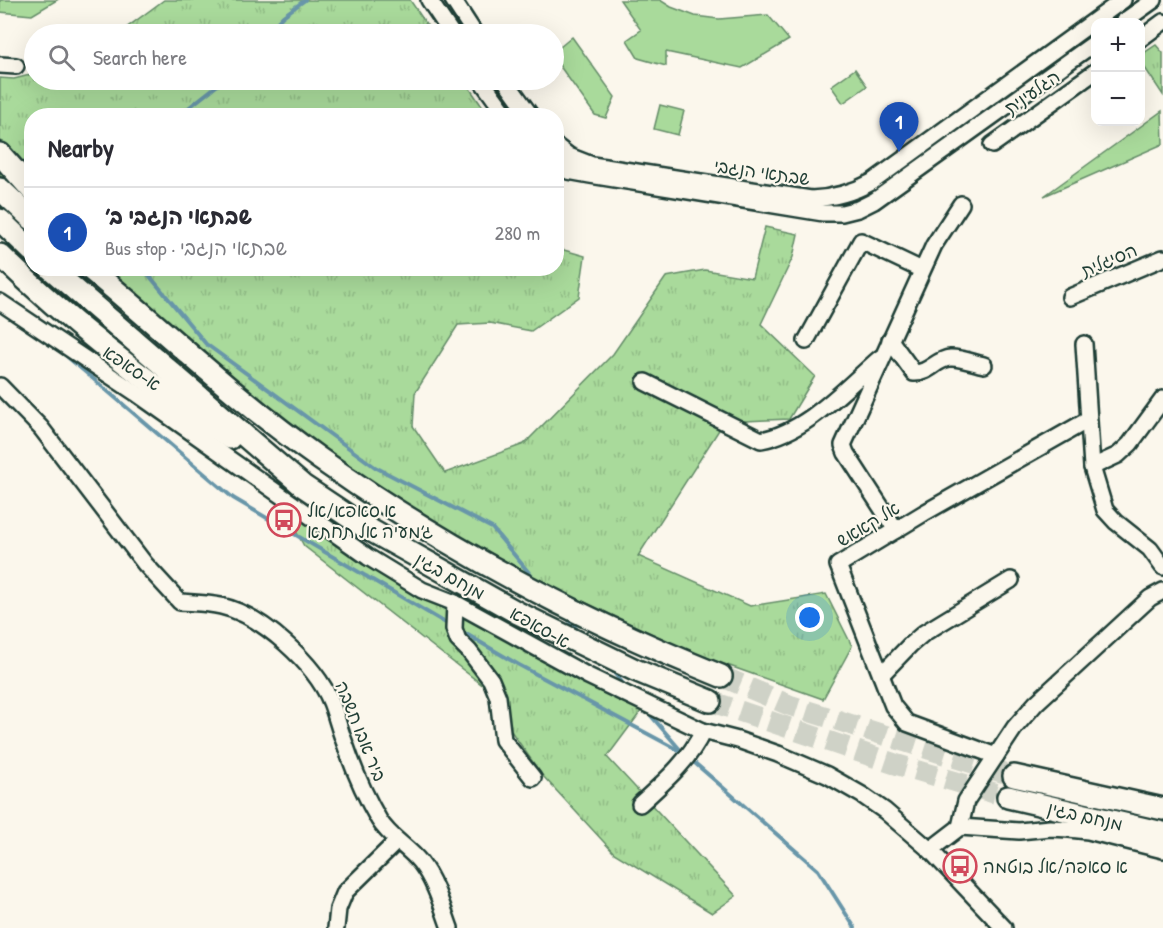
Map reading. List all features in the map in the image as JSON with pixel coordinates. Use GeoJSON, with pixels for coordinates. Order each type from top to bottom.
{"type":"FeatureCollection","features":[{"type":"Feature","properties":{"kind":"highway"},"geometry":{"type":"LineString","coordinates":[[0,154],[24,181]]}},
{"type":"Feature","properties":{"kind":"highway"},"geometry":{"type":"LineString","coordinates":[[0,189],[24,212]]}},
{"type":"Feature","properties":{"kind":"highway"},"geometry":{"type":"LineString","coordinates":[[0,220],[24,243]]}},
{"type":"Feature","properties":{"kind":"highway"},"geometry":{"type":"LineString","coordinates":[[0,255],[108,350],[187,410],[303,486]]}},
{"type":"Feature","properties":{"kind":"highway","name":"מנחם בגין"},"geometry":{"type":"LineString","coordinates":[[59,276],[303,486],[363,526],[518,613],[635,670],[710,701]]}},
{"type":"Feature","properties":{"kind":"highway","name":"מנחם בגין"},"geometry":{"type":"LineString","coordinates":[[99,276],[267,419],[383,503],[511,579],[572,611],[649,647],[721,676]]}},
{"type":"Feature","properties":{"kind":"highway"},"geometry":{"type":"LineString","coordinates":[[109,276],[142,312]]}},
{"type":"Feature","properties":{"kind":"highway","name":"מנחם בגין"},"geometry":{"type":"LineString","coordinates":[[1014,776],[1163,809]]}},
{"type":"Feature","properties":{"kind":"highway","name":"מנחם בגין"},"geometry":{"type":"LineString","coordinates":[[1008,798],[1163,833]]}},
{"type":"Feature","properties":{"kind":"street"},"geometry":{"type":"LineString","coordinates":[[429,0],[445,24]]}},
{"type":"Feature","properties":{"kind":"street"},"geometry":{"type":"LineString","coordinates":[[453,0],[469,24]]}},
{"type":"Feature","properties":{"kind":"street","name":"שבתאי הנגבי"},"geometry":{"type":"LineString","coordinates":[[564,152],[592,165],[811,199],[837,197],[872,182],[1123,0]]}},
{"type":"Feature","properties":{"kind":"street"},"geometry":{"type":"LineString","coordinates":[[1129,18],[1154,0]]}},
{"type":"Feature","properties":{"kind":"street"},"geometry":{"type":"LineString","coordinates":[[1145,35],[1163,22]]}},
{"type":"Feature","properties":{"kind":"street","name":"שבתאי הנגבי"},"geometry":{"type":"LineString","coordinates":[[564,169],[798,210],[832,213],[858,209],[874,201],[1091,45]]}},
{"type":"Feature","properties":{"kind":"street"},"geometry":{"type":"LineString","coordinates":[[0,65],[16,66]]}},
{"type":"Feature","properties":{"kind":"street","name":"הגלעינית"},"geometry":{"type":"LineString","coordinates":[[992,145],[1094,72]]}},
{"type":"Feature","properties":{"kind":"street"},"geometry":{"type":"LineString","coordinates":[[488,90],[501,108]]}},
{"type":"Feature","properties":{"kind":"street"},"geometry":{"type":"LineString","coordinates":[[512,90],[525,108]]}},
{"type":"Feature","properties":{"kind":"street"},"geometry":{"type":"LineString","coordinates":[[896,530],[843,445],[934,245],[961,204]]}},
{"type":"Feature","properties":{"kind":"street"},"geometry":{"type":"LineString","coordinates":[[806,341],[861,241],[922,270]]}},
{"type":"Feature","properties":{"kind":"street","name":"הסיגלית"},"geometry":{"type":"LineString","coordinates":[[1070,297],[1163,258]]}},
{"type":"Feature","properties":{"kind":"street","name":"א-סאפא"},"geometry":{"type":"LineString","coordinates":[[0,302],[136,393],[368,557],[422,590],[455,603],[588,676],[703,730],[738,740],[827,775],[885,811],[930,850],[1004,928]]}},
{"type":"Feature","properties":{"kind":"street"},"geometry":{"type":"LineString","coordinates":[[1084,344],[1092,466],[1105,510],[1116,522],[1150,549],[1163,567]]}},
{"type":"Feature","properties":{"kind":"street"},"geometry":{"type":"LineString","coordinates":[[887,347],[914,373],[922,374],[950,357],[984,365]]}},
{"type":"Feature","properties":{"kind":"street"},"geometry":{"type":"LineString","coordinates":[[645,382],[761,440],[772,438],[800,426],[887,347]]}},
{"type":"Feature","properties":{"kind":"street","name":"ביר אבו חשבה"},"geometry":{"type":"LineString","coordinates":[[0,386],[41,428],[145,564],[180,602],[222,606],[251,618],[286,644],[321,683],[332,703],[344,743],[365,794],[380,823],[419,861],[431,880],[450,928]]}},
{"type":"Feature","properties":{"kind":"street"},"geometry":{"type":"LineString","coordinates":[[1092,466],[1118,455],[1130,444],[1163,399]]}},
{"type":"Feature","properties":{"kind":"street","name":"אל קאאש"},"geometry":{"type":"LineString","coordinates":[[996,756],[907,723],[893,706],[838,565],[1088,420]]}},
{"type":"Feature","properties":{"kind":"street"},"geometry":{"type":"LineString","coordinates":[[881,675],[924,633],[1011,580]]}},
{"type":"Feature","properties":{"kind":"street"},"geometry":{"type":"LineString","coordinates":[[930,850],[960,827],[966,801],[1015,727],[1036,703],[1150,598],[1163,591]]}},
{"type":"Feature","properties":{"kind":"street"},"geometry":{"type":"LineString","coordinates":[[455,603],[454,629],[458,640],[491,680],[498,698],[503,740],[533,778]]}},
{"type":"Feature","properties":{"kind":"street"},"geometry":{"type":"LineString","coordinates":[[640,804],[686,760],[703,730]]}},
{"type":"Feature","properties":{"kind":"street"},"geometry":{"type":"LineString","coordinates":[[960,827],[1019,831],[1050,828],[1088,831],[1163,850]]}},
{"type":"Feature","properties":{"kind":"street"},"geometry":{"type":"LineString","coordinates":[[336,928],[338,909],[345,892],[397,842]]}},
{"type":"Feature","properties":{"kind":"green space"},"geometry":{"type":"Polygon","coordinates":[[[0,0],[57,0],[32,15],[0,12],[0,0]]]}},
{"type":"Feature","properties":{"kind":"green space"},"geometry":{"type":"Polygon","coordinates":[[[164,0],[410,0],[426,24],[132,24],[164,0]]]}},
{"type":"Feature","properties":{"kind":"green space"},"geometry":{"type":"Polygon","coordinates":[[[620,0],[660,0],[695,16],[719,19],[768,15],[789,40],[742,68],[666,52],[666,66],[638,58],[627,40],[641,30],[620,0]]]}},
{"type":"Feature","properties":{"kind":"green space"},"geometry":{"type":"Polygon","coordinates":[[[572,37],[615,97],[606,118],[595,115],[564,72],[564,44],[572,37]]]}},
{"type":"Feature","properties":{"kind":"green space"},"geometry":{"type":"Polygon","coordinates":[[[1156,45],[1163,53],[1163,95],[1145,68],[1145,52],[1156,45]]]}},
{"type":"Feature","properties":{"kind":"green space"},"geometry":{"type":"Polygon","coordinates":[[[855,69],[867,86],[843,103],[831,86],[855,69]]]}},
{"type":"Feature","properties":{"kind":"green space"},"geometry":{"type":"Polygon","coordinates":[[[24,76],[24,90],[471,90],[483,108],[24,108],[24,216],[17,210],[0,179],[0,78],[14,79],[24,76]]]}},
{"type":"Feature","properties":{"kind":"green space"},"geometry":{"type":"Polygon","coordinates":[[[660,105],[684,111],[678,135],[654,129],[660,105]]]}},
{"type":"Feature","properties":{"kind":"green space"},"geometry":{"type":"Polygon","coordinates":[[[1162,111],[1163,144],[1044,196],[1141,126],[1145,126],[1145,123],[1162,111]]]}},
{"type":"Feature","properties":{"kind":"green space"},"geometry":{"type":"Polygon","coordinates":[[[765,227],[798,234],[793,257],[761,324],[815,376],[789,419],[724,422],[638,556],[750,606],[826,594],[852,646],[823,699],[693,653],[516,570],[387,499],[93,276],[564,276],[564,250],[585,256],[579,297],[531,331],[490,323],[458,325],[415,393],[413,426],[445,473],[524,444],[613,354],[666,277],[705,270],[752,278],[765,227]]]}},
{"type":"Feature","properties":{"kind":"green space"},"geometry":{"type":"Polygon","coordinates":[[[288,516],[301,517],[409,587],[576,679],[642,710],[607,757],[736,896],[712,913],[614,853],[542,775],[511,731],[490,691],[304,546],[288,516]]]}},
{"type":"Feature","properties":{"kind":"waterway"},"geometry":{"type":"LineString","coordinates":[[275,24],[305,0]]}},
{"type":"Feature","properties":{"kind":"waterway"},"geometry":{"type":"LineString","coordinates":[[188,108],[211,90]]}},
{"type":"Feature","properties":{"kind":"waterway"},"geometry":{"type":"LineString","coordinates":[[150,276],[206,344],[375,467],[492,528],[535,580]]}},
{"type":"Feature","properties":{"kind":"waterway"},"geometry":{"type":"LineString","coordinates":[[64,354],[233,498],[449,625]]}},
{"type":"Feature","properties":{"kind":"waterway"},"geometry":{"type":"LineString","coordinates":[[567,618],[582,635]]}},
{"type":"Feature","properties":{"kind":"waterway"},"geometry":{"type":"LineString","coordinates":[[461,631],[519,665],[678,750]]}},
{"type":"Feature","properties":{"kind":"waterway"},"geometry":{"type":"LineString","coordinates":[[610,668],[626,687]]}},
{"type":"Feature","properties":{"kind":"waterway"},"geometry":{"type":"LineString","coordinates":[[647,711],[683,753]]}},
{"type":"Feature","properties":{"kind":"waterway"},"geometry":{"type":"LineString","coordinates":[[689,758],[818,870],[855,928]]}},
{"type":"Feature","properties":{"kind":"tunnel"},"geometry":{"type":"LineString","coordinates":[[721,676],[789,705],[1014,776]]}},
{"type":"Feature","properties":{"kind":"tunnel"},"geometry":{"type":"LineString","coordinates":[[710,701],[895,764],[1008,797]]}},
{"type":"Feature","properties":{"kind":"place","name":"שבתאי הנגבי ב׳"},"geometry":{"type":"Point","coordinates":[899,152]}},
{"type":"Feature","properties":{"kind":"place","name":"א סאפא/אל ג׳מעיה אל תחתא"},"geometry":{"type":"Point","coordinates":[284,520]}},
{"type":"Feature","properties":{"kind":"place","name":"א סאפה/אל בוטמה"},"geometry":{"type":"Point","coordinates":[960,866]}}]}
